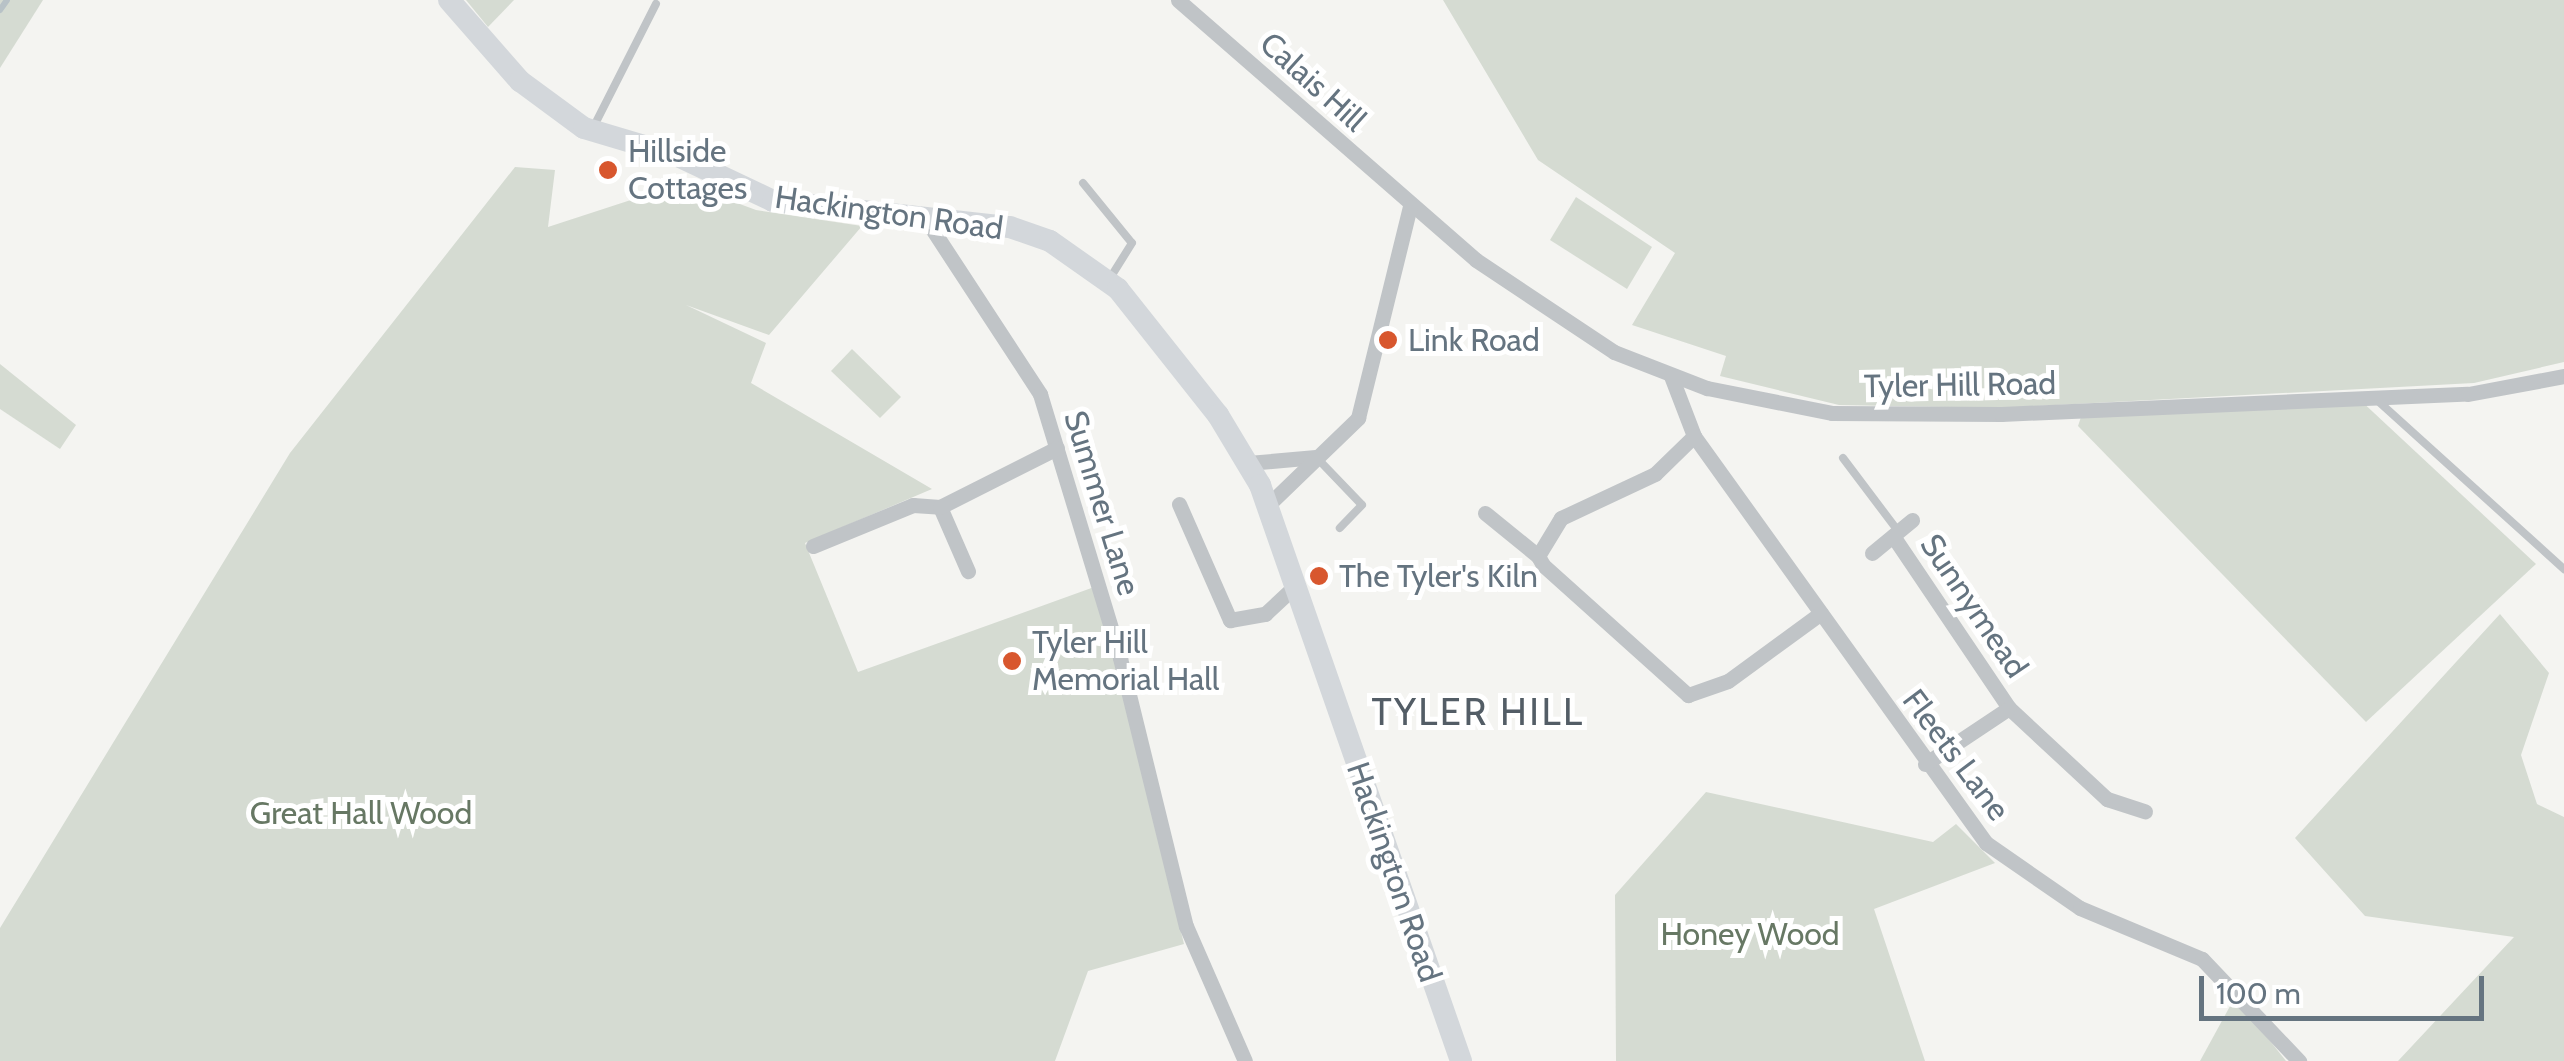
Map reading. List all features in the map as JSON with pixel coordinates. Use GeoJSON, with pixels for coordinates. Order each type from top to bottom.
{"type":"FeatureCollection","features":[{"type":"Feature","properties":{"kind":"street","name":"Hackington Road"},"geometry":{"type":"LineString","coordinates":[[449,0],[520,81],[588,129],[678,156],[773,201],[923,215],[1037,237],[1109,281],[1248,463],[1267,506],[1461,1061]]}},
{"type":"Feature","properties":{"kind":"street","name":"Calais Hill"},"geometry":{"type":"LineString","coordinates":[[1178,0],[1410,208]]}},
{"type":"Feature","properties":{"kind":"street","name":"Tyler Hill Road"},"geometry":{"type":"LineString","coordinates":[[1410,208],[1564,324],[1671,376],[1832,413],[2468,394],[2564,376]]}},
{"type":"Feature","properties":{"kind":"street"},"geometry":{"type":"LineString","coordinates":[[1267,506],[1358,418],[1371,386],[1410,208]]}},
{"type":"Feature","properties":{"kind":"street","name":"Summer Lane"},"geometry":{"type":"LineString","coordinates":[[923,215],[1031,378],[1056,448],[1186,926],[1245,1061]]}},
{"type":"Feature","properties":{"kind":"street","name":"Fleets Lane"},"geometry":{"type":"LineString","coordinates":[[1671,376],[1694,436],[1924,764],[1986,843],[2031,880],[2202,959],[2299,1061]]}},
{"type":"Feature","properties":{"kind":"street"},"geometry":{"type":"LineString","coordinates":[[1538,556],[1561,518],[1655,474],[1694,436]]}},
{"type":"Feature","properties":{"kind":"street"},"geometry":{"type":"LineString","coordinates":[[814,546],[913,505],[940,507],[1056,448]]}},
{"type":"Feature","properties":{"kind":"street"},"geometry":{"type":"LineString","coordinates":[[1248,463],[1316,457]]}},
{"type":"Feature","properties":{"kind":"street"},"geometry":{"type":"LineString","coordinates":[[1180,504],[1230,620],[1265,614],[1294,586]]}},
{"type":"Feature","properties":{"kind":"street"},"geometry":{"type":"LineString","coordinates":[[940,507],[968,571]]}},
{"type":"Feature","properties":{"kind":"street"},"geometry":{"type":"LineString","coordinates":[[1485,513],[1538,556],[1567,594],[1688,695],[1728,680],[1821,612]]}},
{"type":"Feature","properties":{"kind":"street","name":"Sunnymead"},"geometry":{"type":"LineString","coordinates":[[1872,553],[1912,520]]}},
{"type":"Feature","properties":{"kind":"street","name":"Sunnymead"},"geometry":{"type":"LineString","coordinates":[[1895,534],[2009,708],[2107,799],[2145,810]]}},
{"type":"Feature","properties":{"kind":"street","name":"Sunnymead"},"geometry":{"type":"LineString","coordinates":[[1924,764],[2009,708]]}},
{"type":"Feature","properties":{"kind":"lane"},"geometry":{"type":"LineString","coordinates":[[588,129],[656,4]]}},
{"type":"Feature","properties":{"kind":"lane"},"geometry":{"type":"LineString","coordinates":[[1083,183],[1132,243],[1109,281]]}},
{"type":"Feature","properties":{"kind":"lane"},"geometry":{"type":"LineString","coordinates":[[2375,398],[2564,569]]}},
{"type":"Feature","properties":{"kind":"lane"},"geometry":{"type":"LineString","coordinates":[[1316,457],[1362,505],[1340,528]]}},
{"type":"Feature","properties":{"kind":"lane"},"geometry":{"type":"LineString","coordinates":[[1844,458],[1895,534]]}},
{"type":"Feature","properties":{"kind":"green space"},"geometry":{"type":"Polygon","coordinates":[[[0,0],[43,0],[0,68],[0,0]]]}},
{"type":"Feature","properties":{"kind":"green space"},"geometry":{"type":"Polygon","coordinates":[[[466,0],[514,0],[488,27],[466,0]]]}},
{"type":"Feature","properties":{"kind":"green space"},"geometry":{"type":"Polygon","coordinates":[[[1443,0],[2564,0],[2564,362],[2474,383],[2000,408],[1839,405],[1720,376],[1726,356],[1632,325],[1675,253],[1538,160],[1443,0]]]}},
{"type":"Feature","properties":{"kind":"green space","name":"Great Hall Wood"},"geometry":{"type":"Polygon","coordinates":[[[515,167],[555,170],[548,227],[683,183],[756,210],[862,226],[769,335],[686,305],[766,343],[751,383],[932,489],[805,543],[858,672],[1097,586],[1184,944],[1088,971],[1055,1061],[0,1061],[0,928],[290,453],[515,167]]]}},
{"type":"Feature","properties":{"kind":"green space"},"geometry":{"type":"Polygon","coordinates":[[[1576,197],[1652,247],[1627,289],[1550,240],[1576,197]]]}},
{"type":"Feature","properties":{"kind":"green space"},"geometry":{"type":"Polygon","coordinates":[[[852,349],[901,397],[880,418],[831,371],[852,349]]]}},
{"type":"Feature","properties":{"kind":"green space"},"geometry":{"type":"Polygon","coordinates":[[[0,364],[76,425],[60,449],[0,409],[0,364]]]}},
{"type":"Feature","properties":{"kind":"green space"},"geometry":{"type":"Polygon","coordinates":[[[2358,398],[2536,564],[2366,722],[2078,426],[2083,411],[2358,398]]]}},
{"type":"Feature","properties":{"kind":"green space"},"geometry":{"type":"Polygon","coordinates":[[[2500,614],[2549,673],[2521,755],[2537,804],[2564,817],[2564,1061],[2398,1061],[2514,937],[2365,916],[2295,838],[2500,614]]]}},
{"type":"Feature","properties":{"kind":"green space","name":"Honey Wood"},"geometry":{"type":"Polygon","coordinates":[[[1706,792],[1933,842],[1956,824],[1995,863],[1874,909],[1925,1061],[1616,1061],[1615,895],[1706,792]]]}},
{"type":"Feature","properties":{"kind":"green space"},"geometry":{"type":"Polygon","coordinates":[[[2235,997],[2286,1061],[2200,1061],[2235,997]]]}},
{"type":"Feature","properties":{"kind":"waterway"},"geometry":{"type":"LineString","coordinates":[[0,10],[7,0]]}},
{"type":"Feature","properties":{"kind":"place","name":"Hillside Cottages"},"geometry":{"type":"Point","coordinates":[608,170]}},
{"type":"Feature","properties":{"kind":"place","name":"Link Road"},"geometry":{"type":"Point","coordinates":[1388,340]}},
{"type":"Feature","properties":{"kind":"place","name":"The Tyler's Kiln"},"geometry":{"type":"Point","coordinates":[1319,576]}},
{"type":"Feature","properties":{"kind":"place","name":"Tyler Hill Memorial Hall"},"geometry":{"type":"Point","coordinates":[1012,661]}},
{"type":"Feature","properties":{"kind":"district","name":"TYLER HILL"},"geometry":{"type":"Point","coordinates":[1478,712]}}]}
